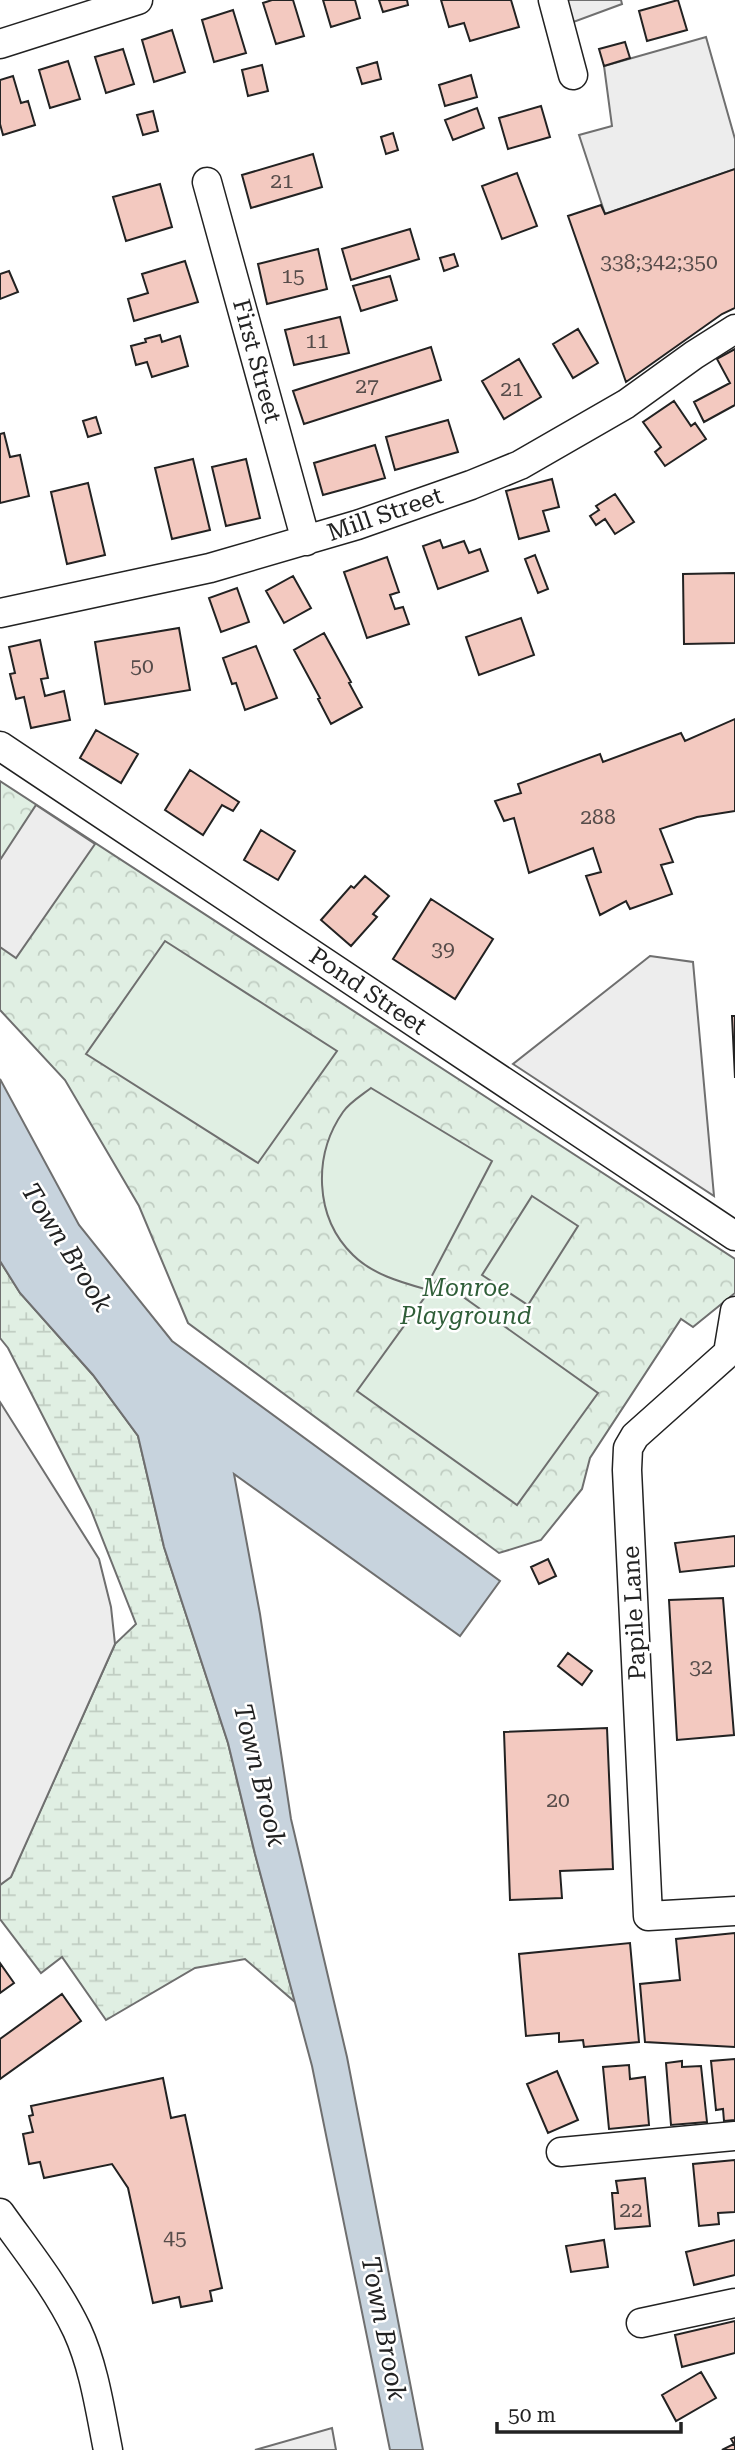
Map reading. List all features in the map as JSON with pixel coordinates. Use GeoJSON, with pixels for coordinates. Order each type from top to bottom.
{"type":"FeatureCollection","features":[{"type":"Feature","properties":{"kind":"street"},"geometry":{"type":"LineString","coordinates":[[0,44],[138,0]]}},
{"type":"Feature","properties":{"kind":"street"},"geometry":{"type":"LineString","coordinates":[[553,0],[573,75]]}},
{"type":"Feature","properties":{"kind":"street","name":"First Street"},"geometry":{"type":"LineString","coordinates":[[207,182],[306,541]]}},
{"type":"Feature","properties":{"kind":"street","name":"Mill Street"},"geometry":{"type":"LineString","coordinates":[[0,612],[210,568],[306,541],[458,490],[520,465],[626,404],[735,329]]}},
{"type":"Feature","properties":{"kind":"street","name":"Pond Street"},"geometry":{"type":"LineString","coordinates":[[0,746],[735,1236]]}},
{"type":"Feature","properties":{"kind":"street","name":"Papile Lane"},"geometry":{"type":"LineString","coordinates":[[735,1311],[731,1352],[635,1436],[628,1448],[648,1916],[735,1911]]}},
{"type":"Feature","properties":{"kind":"street"},"geometry":{"type":"LineString","coordinates":[[561,2152],[735,2136]]}},
{"type":"Feature","properties":{"kind":"street"},"geometry":{"type":"LineString","coordinates":[[0,2213],[59,2297],[78,2333],[91,2371],[108,2450]]}},
{"type":"Feature","properties":{"kind":"street"},"geometry":{"type":"LineString","coordinates":[[641,2323],[735,2303]]}},
{"type":"Feature","properties":{"kind":"green space","name":"Monroe Playground"},"geometry":{"type":"Polygon","coordinates":[[[0,781],[735,1259],[735,1293],[693,1327],[681,1319],[590,1458],[582,1489],[541,1540],[499,1553],[188,1323],[139,1206],[65,1080],[0,1010],[0,781]]]}},
{"type":"Feature","properties":{"kind":"green space"},"geometry":{"type":"Polygon","coordinates":[[[165,941],[337,1051],[258,1163],[86,1054],[165,941]]]}},
{"type":"Feature","properties":{"kind":"green space"},"geometry":{"type":"Polygon","coordinates":[[[371,1088],[492,1161],[425,1289],[387,1276],[361,1262],[340,1240],[325,1204],[323,1166],[333,1129],[352,1102],[371,1088]]]}},
{"type":"Feature","properties":{"kind":"green space"},"geometry":{"type":"Polygon","coordinates":[[[532,1196],[578,1226],[528,1305],[482,1275],[532,1196]]]}},
{"type":"Feature","properties":{"kind":"green space"},"geometry":{"type":"Polygon","coordinates":[[[0,1261],[20,1293],[93,1375],[138,1436],[164,1547],[228,1743],[295,2002],[245,1959],[195,1968],[106,2020],[62,1957],[41,1973],[0,1919],[0,1885],[11,1876],[115,1644],[136,1624],[91,1510],[8,1348],[0,1338],[0,1261]]]}},
{"type":"Feature","properties":{"kind":"green space"},"geometry":{"type":"Polygon","coordinates":[[[438,1279],[598,1393],[517,1505],[357,1391],[438,1279]]]}},
{"type":"Feature","properties":{"kind":"shaded area"},"geometry":{"type":"Polygon","coordinates":[[[560,0],[621,0],[622,4],[568,24],[560,0]]]}},
{"type":"Feature","properties":{"kind":"shaded area"},"geometry":{"type":"Polygon","coordinates":[[[706,37],[735,139],[735,169],[605,214],[579,135],[612,126],[604,66],[706,37]]]}},
{"type":"Feature","properties":{"kind":"shaded area"},"geometry":{"type":"Polygon","coordinates":[[[36,805],[95,844],[16,958],[0,947],[0,860],[36,805]]]}},
{"type":"Feature","properties":{"kind":"shaded area"},"geometry":{"type":"Polygon","coordinates":[[[650,956],[693,962],[714,1196],[513,1064],[650,956]]]}},
{"type":"Feature","properties":{"kind":"shaded area"},"geometry":{"type":"Polygon","coordinates":[[[0,1402],[99,1559],[111,1607],[115,1644],[11,1877],[0,1885],[0,1402]]]}},
{"type":"Feature","properties":{"kind":"shaded area"},"geometry":{"type":"Polygon","coordinates":[[[332,2428],[336,2450],[255,2450],[332,2428]]]}},
{"type":"Feature","properties":{"kind":"water","name":"Town Brook"},"geometry":{"type":"Polygon","coordinates":[[[0,1079],[79,1225],[172,1341],[500,1581],[460,1636],[234,1474],[260,1614],[291,1819],[347,2057],[423,2450],[390,2450],[312,2066],[228,1743],[164,1547],[138,1436],[93,1375],[20,1293],[0,1261],[0,1079]]]}},
{"type":"Feature","properties":{"kind":"building"},"geometry":{"type":"Polygon","coordinates":[[[293,0],[304,36],[276,44],[263,3],[293,0]]]}},
{"type":"Feature","properties":{"kind":"building"},"geometry":{"type":"Polygon","coordinates":[[[323,0],[355,0],[360,18],[331,27],[323,0]]]}},
{"type":"Feature","properties":{"kind":"building"},"geometry":{"type":"Polygon","coordinates":[[[379,0],[407,0],[408,5],[383,12],[379,0]]]}},
{"type":"Feature","properties":{"kind":"building"},"geometry":{"type":"Polygon","coordinates":[[[441,0],[511,0],[519,27],[470,41],[464,23],[449,27],[441,0]]]}},
{"type":"Feature","properties":{"kind":"building"},"geometry":{"type":"Polygon","coordinates":[[[678,0],[687,30],[647,41],[639,11],[678,0]]]}},
{"type":"Feature","properties":{"kind":"building"},"geometry":{"type":"Polygon","coordinates":[[[233,10],[246,53],[214,62],[202,20],[233,10]]]}},
{"type":"Feature","properties":{"kind":"building"},"geometry":{"type":"Polygon","coordinates":[[[172,30],[185,72],[154,82],[142,40],[172,30]]]}},
{"type":"Feature","properties":{"kind":"building"},"geometry":{"type":"Polygon","coordinates":[[[625,42],[630,58],[604,66],[599,49],[625,42]]]}},
{"type":"Feature","properties":{"kind":"building"},"geometry":{"type":"Polygon","coordinates":[[[123,49],[134,84],[106,93],[95,57],[123,49]]]}},
{"type":"Feature","properties":{"kind":"building"},"geometry":{"type":"Polygon","coordinates":[[[68,61],[80,99],[50,108],[39,70],[68,61]]]}},
{"type":"Feature","properties":{"kind":"building"},"geometry":{"type":"Polygon","coordinates":[[[377,62],[381,79],[362,84],[357,68],[377,62]]]}},
{"type":"Feature","properties":{"kind":"building"},"geometry":{"type":"Polygon","coordinates":[[[262,65],[268,91],[248,96],[242,70],[262,65]]]}},
{"type":"Feature","properties":{"kind":"building"},"geometry":{"type":"Polygon","coordinates":[[[471,75],[477,97],[445,106],[439,85],[471,75]]]}},
{"type":"Feature","properties":{"kind":"building"},"geometry":{"type":"Polygon","coordinates":[[[13,76],[21,103],[28,101],[35,125],[3,135],[0,124],[0,80],[13,76]]]}},
{"type":"Feature","properties":{"kind":"building"},"geometry":{"type":"Polygon","coordinates":[[[541,106],[550,137],[508,149],[499,118],[541,106]]]}},
{"type":"Feature","properties":{"kind":"building"},"geometry":{"type":"Polygon","coordinates":[[[477,108],[484,128],[453,140],[445,120],[477,108]]]}},
{"type":"Feature","properties":{"kind":"building"},"geometry":{"type":"Polygon","coordinates":[[[153,111],[158,131],[143,135],[137,115],[153,111]]]}},
{"type":"Feature","properties":{"kind":"building"},"geometry":{"type":"Polygon","coordinates":[[[393,133],[398,150],[386,154],[381,137],[393,133]]]}},
{"type":"Feature","properties":{"kind":"building"},"geometry":{"type":"Polygon","coordinates":[[[313,154],[322,187],[251,208],[242,175],[313,154]]]}},
{"type":"Feature","properties":{"kind":"building"},"geometry":{"type":"Polygon","coordinates":[[[735,169],[735,308],[722,314],[626,382],[568,216],[601,205],[605,214],[735,169]]]}},
{"type":"Feature","properties":{"kind":"building"},"geometry":{"type":"Polygon","coordinates":[[[517,173],[537,226],[502,239],[482,186],[517,173]]]}},
{"type":"Feature","properties":{"kind":"building"},"geometry":{"type":"Polygon","coordinates":[[[160,184],[172,227],[126,241],[113,197],[160,184]]]}},
{"type":"Feature","properties":{"kind":"building"},"geometry":{"type":"Polygon","coordinates":[[[410,229],[419,259],[351,280],[342,249],[410,229]]]}},
{"type":"Feature","properties":{"kind":"building"},"geometry":{"type":"Polygon","coordinates":[[[318,249],[327,289],[267,304],[258,264],[318,249]]]}},
{"type":"Feature","properties":{"kind":"building"},"geometry":{"type":"Polygon","coordinates":[[[454,254],[458,266],[444,271],[440,258],[454,254]]]}},
{"type":"Feature","properties":{"kind":"building"},"geometry":{"type":"Polygon","coordinates":[[[185,261],[198,302],[134,321],[128,299],[148,293],[142,274],[185,261]]]}},
{"type":"Feature","properties":{"kind":"building"},"geometry":{"type":"Polygon","coordinates":[[[9,271],[18,292],[0,299],[0,274],[9,271]]]}},
{"type":"Feature","properties":{"kind":"building"},"geometry":{"type":"Polygon","coordinates":[[[390,276],[397,300],[361,311],[353,286],[390,276]]]}},
{"type":"Feature","properties":{"kind":"building"},"geometry":{"type":"Polygon","coordinates":[[[340,317],[349,353],[294,365],[285,330],[340,317]]]}},
{"type":"Feature","properties":{"kind":"building"},"geometry":{"type":"Polygon","coordinates":[[[578,329],[598,363],[573,378],[553,344],[578,329]]]}},
{"type":"Feature","properties":{"kind":"building"},"geometry":{"type":"Polygon","coordinates":[[[160,335],[162,342],[180,336],[188,366],[152,377],[147,362],[136,365],[131,346],[160,335]]]}},
{"type":"Feature","properties":{"kind":"building"},"geometry":{"type":"Polygon","coordinates":[[[431,347],[441,380],[304,424],[293,391],[431,347]]]}},
{"type":"Feature","properties":{"kind":"building"},"geometry":{"type":"Polygon","coordinates":[[[735,349],[735,405],[704,422],[694,402],[730,383],[717,359],[735,349]]]}},
{"type":"Feature","properties":{"kind":"building"},"geometry":{"type":"Polygon","coordinates":[[[519,359],[541,397],[504,419],[482,381],[519,359]]]}},
{"type":"Feature","properties":{"kind":"building"},"geometry":{"type":"Polygon","coordinates":[[[674,401],[691,426],[695,423],[706,439],[665,466],[655,452],[661,447],[643,422],[674,401]]]}},
{"type":"Feature","properties":{"kind":"building"},"geometry":{"type":"Polygon","coordinates":[[[96,417],[101,433],[88,437],[83,421],[96,417]]]}},
{"type":"Feature","properties":{"kind":"building"},"geometry":{"type":"Polygon","coordinates":[[[448,420],[458,452],[395,470],[386,437],[448,420]]]}},
{"type":"Feature","properties":{"kind":"building"},"geometry":{"type":"Polygon","coordinates":[[[4,433],[10,457],[20,455],[29,496],[0,503],[0,434],[4,433]]]}},
{"type":"Feature","properties":{"kind":"building"},"geometry":{"type":"Polygon","coordinates":[[[375,445],[385,478],[323,495],[314,463],[375,445]]]}},
{"type":"Feature","properties":{"kind":"building"},"geometry":{"type":"Polygon","coordinates":[[[193,459],[210,530],[172,539],[155,468],[193,459]]]}},
{"type":"Feature","properties":{"kind":"building"},"geometry":{"type":"Polygon","coordinates":[[[246,459],[260,518],[226,526],[212,467],[246,459]]]}},
{"type":"Feature","properties":{"kind":"building"},"geometry":{"type":"Polygon","coordinates":[[[552,479],[559,507],[543,511],[549,531],[519,539],[506,491],[552,479]]]}},
{"type":"Feature","properties":{"kind":"building"},"geometry":{"type":"Polygon","coordinates":[[[88,483],[105,555],[67,564],[51,492],[88,483]]]}},
{"type":"Feature","properties":{"kind":"building"},"geometry":{"type":"Polygon","coordinates":[[[615,494],[634,522],[615,534],[605,519],[596,525],[590,516],[599,510],[596,506],[615,494]]]}},
{"type":"Feature","properties":{"kind":"building"},"geometry":{"type":"Polygon","coordinates":[[[440,540],[443,548],[464,541],[469,553],[480,549],[488,571],[438,589],[423,546],[440,540]]]}},
{"type":"Feature","properties":{"kind":"building"},"geometry":{"type":"Polygon","coordinates":[[[535,555],[548,589],[538,593],[525,559],[535,555]]]}},
{"type":"Feature","properties":{"kind":"building"},"geometry":{"type":"Polygon","coordinates":[[[387,557],[399,592],[390,595],[395,609],[403,607],[409,624],[367,638],[344,572],[387,557]]]}},
{"type":"Feature","properties":{"kind":"building"},"geometry":{"type":"Polygon","coordinates":[[[735,573],[735,643],[684,644],[683,574],[735,573]]]}},
{"type":"Feature","properties":{"kind":"building"},"geometry":{"type":"Polygon","coordinates":[[[293,576],[311,608],[284,623],[266,591],[293,576]]]}},
{"type":"Feature","properties":{"kind":"building"},"geometry":{"type":"Polygon","coordinates":[[[237,588],[249,622],[221,632],[209,598],[237,588]]]}},
{"type":"Feature","properties":{"kind":"building"},"geometry":{"type":"Polygon","coordinates":[[[521,618],[534,655],[479,675],[466,637],[521,618]]]}},
{"type":"Feature","properties":{"kind":"building"},"geometry":{"type":"Polygon","coordinates":[[[179,628],[190,690],[105,704],[95,642],[179,628]]]}},
{"type":"Feature","properties":{"kind":"building"},"geometry":{"type":"Polygon","coordinates":[[[324,633],[362,707],[331,724],[294,650],[324,633]]]}},
{"type":"Feature","properties":{"kind":"building"},"geometry":{"type":"Polygon","coordinates":[[[40,640],[48,678],[41,679],[45,696],[64,691],[70,720],[31,728],[24,697],[16,699],[10,674],[15,673],[9,647],[40,640]]]}},
{"type":"Feature","properties":{"kind":"building"},"geometry":{"type":"Polygon","coordinates":[[[256,646],[277,698],[245,710],[236,683],[232,684],[223,658],[256,646]]]}},
{"type":"Feature","properties":{"kind":"building"},"geometry":{"type":"Polygon","coordinates":[[[735,719],[735,811],[697,817],[660,829],[673,862],[661,865],[672,894],[630,909],[626,901],[600,915],[586,876],[601,872],[593,848],[529,873],[514,818],[504,821],[495,801],[521,793],[518,784],[600,754],[603,762],[681,733],[685,741],[735,719]]]}},
{"type":"Feature","properties":{"kind":"building"},"geometry":{"type":"Polygon","coordinates":[[[96,730],[138,754],[121,783],[80,758],[96,730]]]}},
{"type":"Feature","properties":{"kind":"building"},"geometry":{"type":"Polygon","coordinates":[[[190,770],[239,802],[233,811],[222,805],[203,835],[165,810],[190,770]]]}},
{"type":"Feature","properties":{"kind":"building"},"geometry":{"type":"Polygon","coordinates":[[[261,830],[295,851],[278,880],[244,860],[261,830]]]}},
{"type":"Feature","properties":{"kind":"building"},"geometry":{"type":"Polygon","coordinates":[[[365,876],[389,896],[373,914],[377,917],[351,946],[321,920],[351,886],[354,888],[365,876]]]}},
{"type":"Feature","properties":{"kind":"building"},"geometry":{"type":"Polygon","coordinates":[[[431,899],[493,939],[455,999],[393,959],[431,899]]]}},
{"type":"Feature","properties":{"kind":"building"},"geometry":{"type":"Polygon","coordinates":[[[732,1016],[735,1016],[735,1078],[732,1016]]]}},
{"type":"Feature","properties":{"kind":"building"},"geometry":{"type":"Polygon","coordinates":[[[735,1536],[735,1566],[680,1572],[675,1543],[735,1536]]]}},
{"type":"Feature","properties":{"kind":"building"},"geometry":{"type":"Polygon","coordinates":[[[548,1559],[556,1576],[539,1584],[531,1567],[548,1559]]]}},
{"type":"Feature","properties":{"kind":"building"},"geometry":{"type":"Polygon","coordinates":[[[723,1598],[734,1735],[677,1740],[669,1600],[723,1598]]]}},
{"type":"Feature","properties":{"kind":"building"},"geometry":{"type":"Polygon","coordinates":[[[568,1653],[592,1671],[582,1685],[558,1666],[568,1653]]]}},
{"type":"Feature","properties":{"kind":"building"},"geometry":{"type":"Polygon","coordinates":[[[607,1728],[613,1869],[560,1871],[562,1898],[510,1900],[504,1732],[607,1728]]]}},
{"type":"Feature","properties":{"kind":"building"},"geometry":{"type":"Polygon","coordinates":[[[735,1933],[735,2047],[645,2042],[640,1984],[680,1980],[676,1939],[735,1933]]]}},
{"type":"Feature","properties":{"kind":"building"},"geometry":{"type":"Polygon","coordinates":[[[630,1943],[639,2042],[584,2047],[583,2040],[559,2042],[559,2033],[526,2036],[519,1954],[630,1943]]]}},
{"type":"Feature","properties":{"kind":"building"},"geometry":{"type":"Polygon","coordinates":[[[0,1963],[14,1983],[0,1993],[0,1963]]]}},
{"type":"Feature","properties":{"kind":"building"},"geometry":{"type":"Polygon","coordinates":[[[62,1994],[81,2021],[0,2079],[0,2039],[62,1994]]]}},
{"type":"Feature","properties":{"kind":"building"},"geometry":{"type":"Polygon","coordinates":[[[735,2059],[735,2120],[724,2121],[723,2109],[716,2110],[711,2061],[735,2059]]]}},
{"type":"Feature","properties":{"kind":"building"},"geometry":{"type":"Polygon","coordinates":[[[682,2061],[682,2067],[701,2066],[707,2122],[671,2125],[666,2063],[682,2061]]]}},
{"type":"Feature","properties":{"kind":"building"},"geometry":{"type":"Polygon","coordinates":[[[629,2065],[630,2079],[645,2077],[649,2125],[609,2129],[603,2067],[629,2065]]]}},
{"type":"Feature","properties":{"kind":"building"},"geometry":{"type":"Polygon","coordinates":[[[557,2071],[578,2120],[548,2133],[527,2084],[557,2071]]]}},
{"type":"Feature","properties":{"kind":"building"},"geometry":{"type":"Polygon","coordinates":[[[163,2078],[171,2118],[185,2115],[222,2288],[210,2291],[212,2301],[181,2307],[179,2297],[153,2303],[128,2188],[112,2164],[44,2178],[40,2162],[29,2164],[23,2134],[33,2132],[29,2116],[33,2115],[31,2106],[163,2078]]]}},
{"type":"Feature","properties":{"kind":"building"},"geometry":{"type":"Polygon","coordinates":[[[735,2160],[735,2212],[718,2213],[719,2224],[699,2226],[693,2164],[735,2160]]]}},
{"type":"Feature","properties":{"kind":"building"},"geometry":{"type":"Polygon","coordinates":[[[645,2178],[650,2226],[615,2229],[612,2193],[618,2193],[616,2181],[645,2178]]]}},
{"type":"Feature","properties":{"kind":"building"},"geometry":{"type":"Polygon","coordinates":[[[604,2240],[608,2267],[571,2272],[566,2246],[604,2240]]]}},
{"type":"Feature","properties":{"kind":"building"},"geometry":{"type":"Polygon","coordinates":[[[735,2240],[735,2275],[694,2285],[686,2252],[735,2240]]]}},
{"type":"Feature","properties":{"kind":"building"},"geometry":{"type":"Polygon","coordinates":[[[735,2321],[735,2353],[682,2367],[675,2335],[735,2321]]]}},
{"type":"Feature","properties":{"kind":"building"},"geometry":{"type":"Polygon","coordinates":[[[701,2372],[716,2398],[676,2421],[662,2395],[701,2372]]]}},
{"type":"Feature","properties":{"kind":"building"},"geometry":{"type":"Polygon","coordinates":[[[735,2437],[735,2450],[722,2450],[734,2444],[731,2439],[735,2437]]]}}]}
